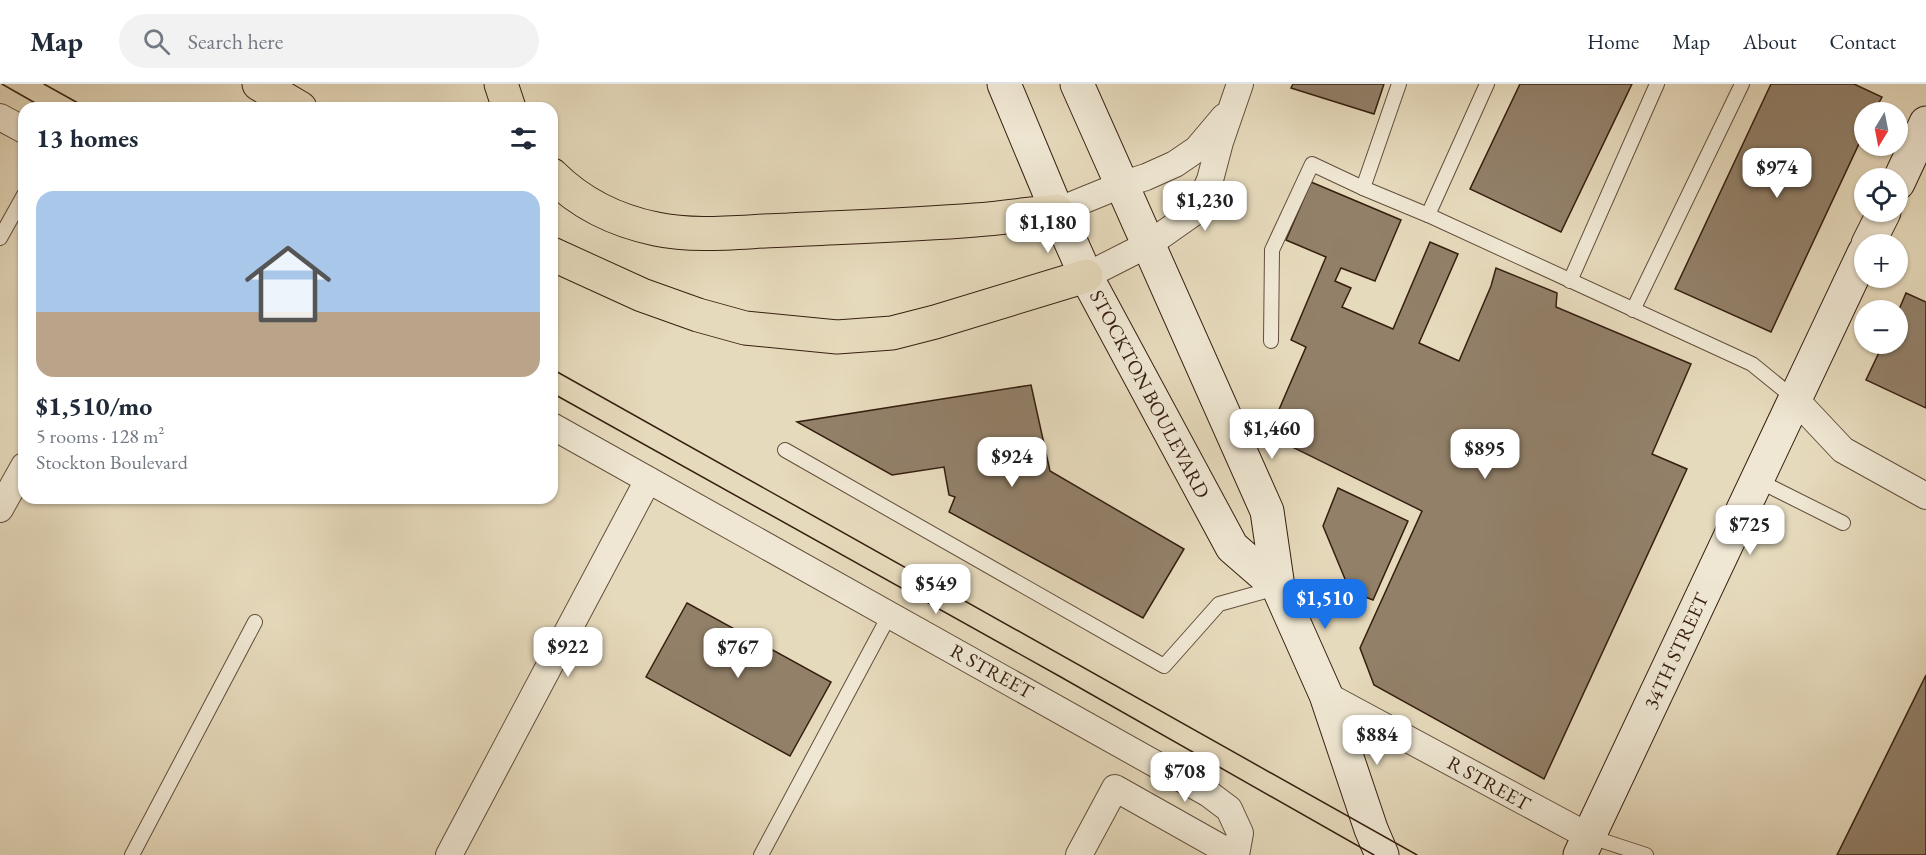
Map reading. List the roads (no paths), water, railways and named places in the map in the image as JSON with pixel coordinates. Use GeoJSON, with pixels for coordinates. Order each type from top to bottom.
{"type":"FeatureCollection","features":[{"type":"Feature","properties":{"kind":"highway"},"geometry":{"type":"LineString","coordinates":[[259,84],[290,102]]}},
{"type":"Feature","properties":{"kind":"highway"},"geometry":{"type":"LineString","coordinates":[[501,84],[507,102]]}},
{"type":"Feature","properties":{"kind":"highway"},"geometry":{"type":"LineString","coordinates":[[558,181],[591,205],[620,219],[657,229],[694,233],[894,226],[1057,211]]}},
{"type":"Feature","properties":{"kind":"highway"},"geometry":{"type":"LineString","coordinates":[[558,257],[642,295],[698,315],[745,328],[837,337],[892,333],[1086,276]]}},
{"type":"Feature","properties":{"kind":"main road","name":"STOCKTON BOULEVARD"},"geometry":{"type":"LineString","coordinates":[[1004,84],[1086,276],[1232,547],[1278,587]]}},
{"type":"Feature","properties":{"kind":"main road","name":"STOCKTON BOULEVARD"},"geometry":{"type":"LineString","coordinates":[[1077,84],[1267,511],[1278,587],[1326,695],[1382,855]]}},
{"type":"Feature","properties":{"kind":"main road"},"geometry":{"type":"LineString","coordinates":[[1905,168],[1926,123]]}},
{"type":"Feature","properties":{"kind":"main road","name":"34TH STREET"},"geometry":{"type":"LineString","coordinates":[[1584,846],[1854,274]]}},
{"type":"Feature","properties":{"kind":"street"},"geometry":{"type":"LineString","coordinates":[[1086,276],[1149,244],[1196,211],[1210,180],[1240,84]]}},
{"type":"Feature","properties":{"kind":"street"},"geometry":{"type":"LineString","coordinates":[[1057,211],[1175,164],[1197,149],[1230,110]]}},
{"type":"Feature","properties":{"kind":"street"},"geometry":{"type":"LineString","coordinates":[[0,117],[18,127]]}},
{"type":"Feature","properties":{"kind":"street"},"geometry":{"type":"LineString","coordinates":[[1795,399],[1843,450],[1926,496]]}},
{"type":"Feature","properties":{"kind":"street","name":"R STREET"},"geometry":{"type":"LineString","coordinates":[[558,429],[1209,794],[1229,809],[1240,833],[1235,855],[1115,788],[1079,855]]}},
{"type":"Feature","properties":{"kind":"street"},"geometry":{"type":"LineString","coordinates":[[0,509],[18,477]]}},
{"type":"Feature","properties":{"kind":"street"},"geometry":{"type":"LineString","coordinates":[[449,855],[648,480]]}},
{"type":"Feature","properties":{"kind":"street","name":"R STREET"},"geometry":{"type":"LineString","coordinates":[[1326,695],[1584,846]]}},
{"type":"Feature","properties":{"kind":"lane"},"geometry":{"type":"LineString","coordinates":[[1364,188],[1399,84]]}},
{"type":"Feature","properties":{"kind":"lane"},"geometry":{"type":"LineString","coordinates":[[1428,215],[1487,84]]}},
{"type":"Feature","properties":{"kind":"lane"},"geometry":{"type":"LineString","coordinates":[[1570,281],[1657,84]]}},
{"type":"Feature","properties":{"kind":"lane"},"geometry":{"type":"LineString","coordinates":[[1633,310],[1742,84]]}},
{"type":"Feature","properties":{"kind":"lane"},"geometry":{"type":"LineString","coordinates":[[1271,341],[1272,250],[1312,164],[1752,364],[1795,399]]}},
{"type":"Feature","properties":{"kind":"lane"},"geometry":{"type":"LineString","coordinates":[[0,238],[18,206]]}},
{"type":"Feature","properties":{"kind":"lane"},"geometry":{"type":"LineString","coordinates":[[785,450],[1164,666],[1219,604],[1278,587]]}},
{"type":"Feature","properties":{"kind":"lane"},"geometry":{"type":"LineString","coordinates":[[1757,480],[1843,523]]}},
{"type":"Feature","properties":{"kind":"lane"},"geometry":{"type":"LineString","coordinates":[[761,855],[890,614]]}},
{"type":"Feature","properties":{"kind":"lane"},"geometry":{"type":"LineString","coordinates":[[132,855],[255,622]]}},
{"type":"Feature","properties":{"kind":"lane"},"geometry":{"type":"LineString","coordinates":[[1584,846],[1646,855]]}},
{"type":"Feature","properties":{"kind":"tram line"},"geometry":{"type":"LineString","coordinates":[[2,84],[34,102]]}},
{"type":"Feature","properties":{"kind":"tram line"},"geometry":{"type":"LineString","coordinates":[[44,84],[76,102]]}},
{"type":"Feature","properties":{"kind":"tram line"},"geometry":{"type":"LineString","coordinates":[[558,372],[1417,855]]}},
{"type":"Feature","properties":{"kind":"tram line"},"geometry":{"type":"LineString","coordinates":[[558,396],[1374,855]]}}]}
